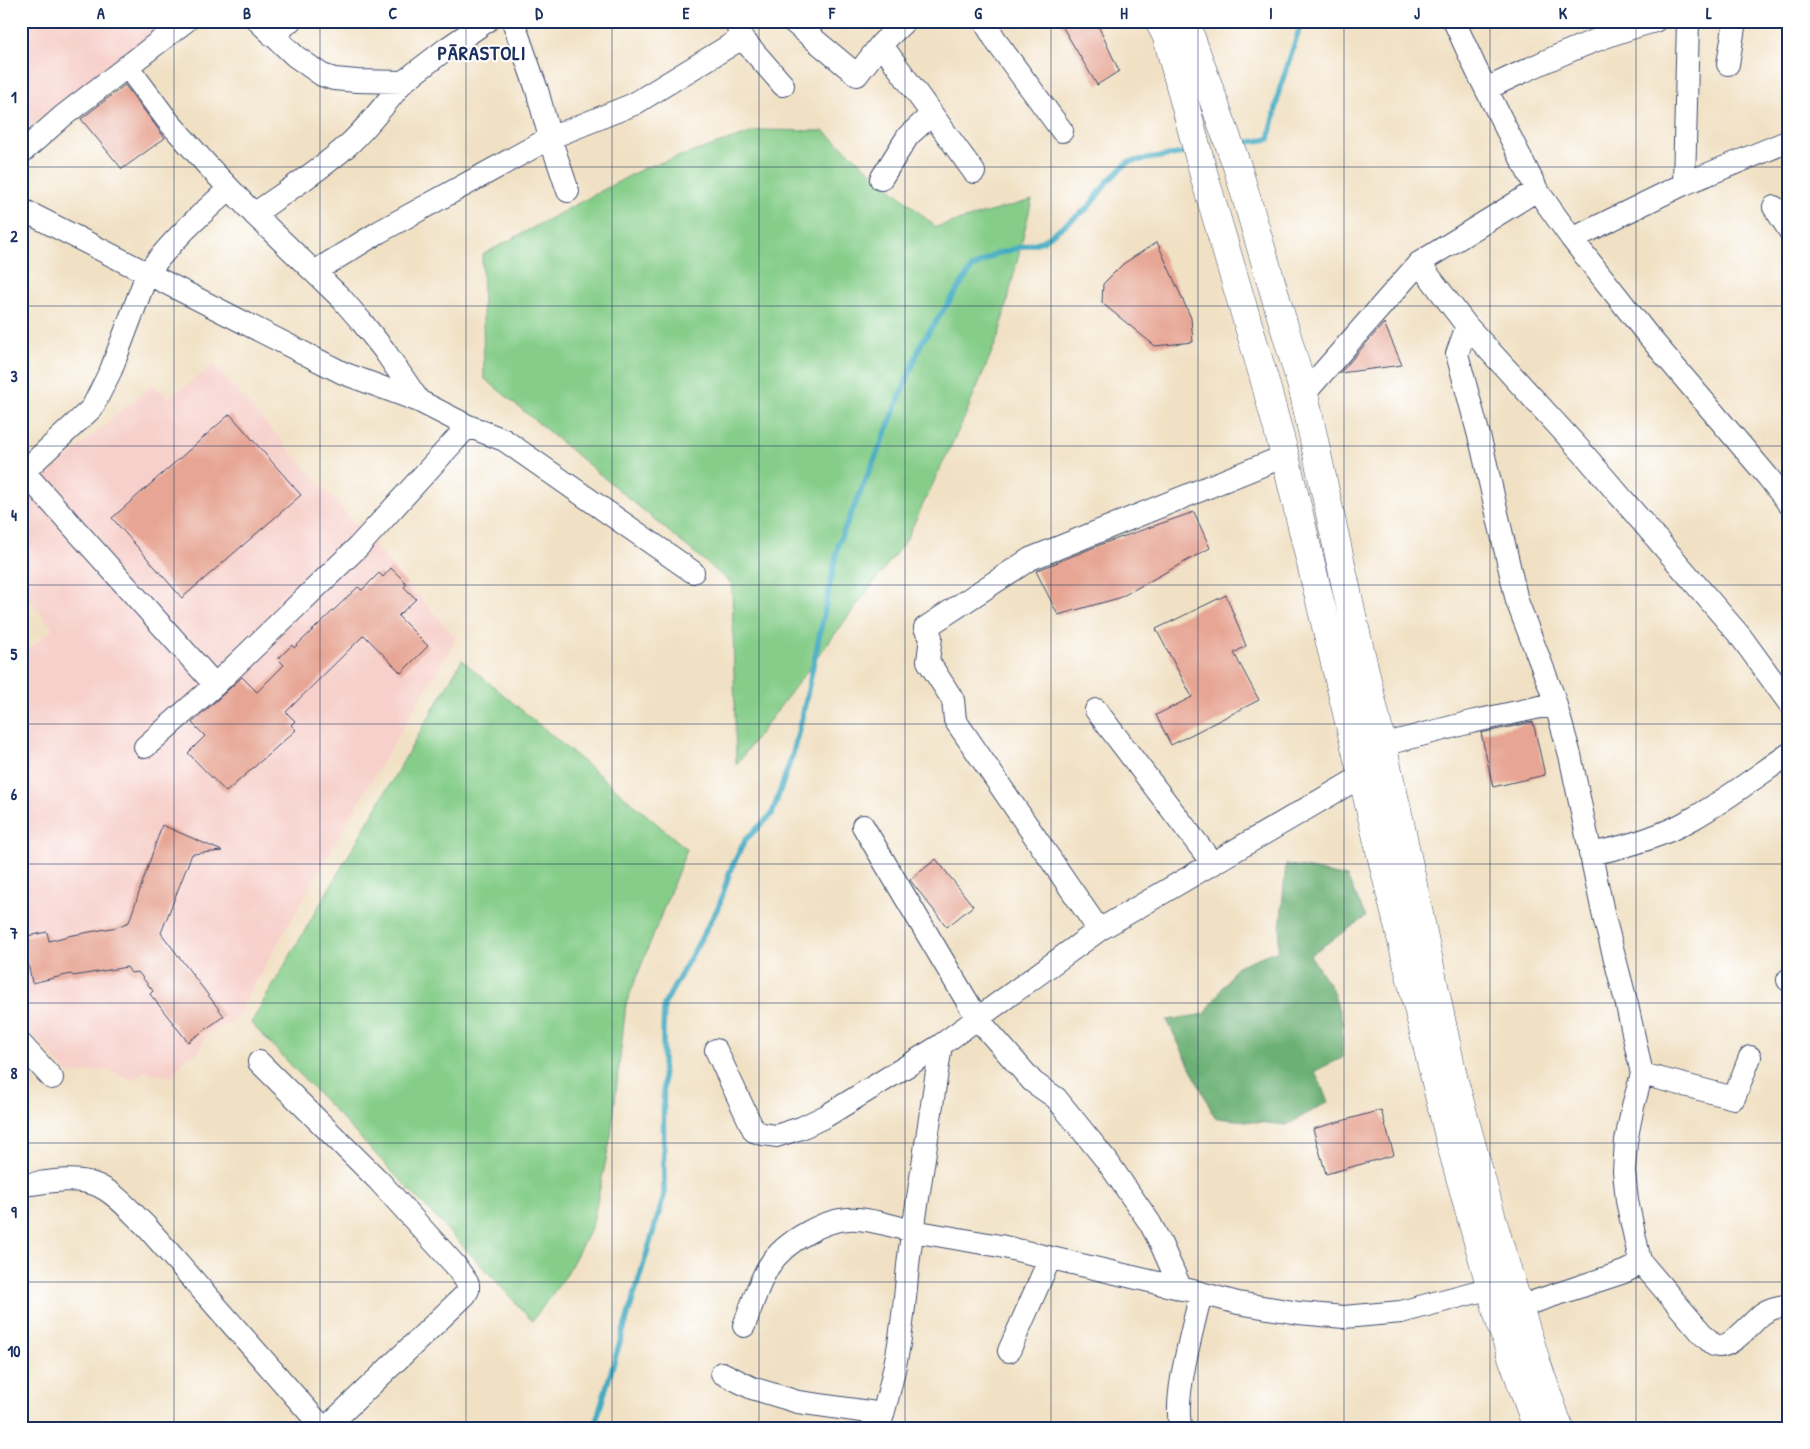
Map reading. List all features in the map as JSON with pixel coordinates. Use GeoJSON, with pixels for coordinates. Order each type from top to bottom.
{"type":"FeatureCollection","features":[{"type":"Feature","properties":{"kind":"main road"},"geometry":{"type":"LineString","coordinates":[[1159,21],[1167,37],[1205,179],[1285,456],[1431,1065],[1502,1328],[1537,1428]]}},
{"type":"Feature","properties":{"kind":"main road"},"geometry":{"type":"LineString","coordinates":[[1185,21],[1237,166],[1304,394],[1454,1082],[1518,1307],[1559,1428]]}},
{"type":"Feature","properties":{"kind":"main road"},"geometry":{"type":"LineString","coordinates":[[1223,240],[1254,226]]}},
{"type":"Feature","properties":{"kind":"street"},"geometry":{"type":"LineString","coordinates":[[21,153],[63,116],[186,21]]}},
{"type":"Feature","properties":{"kind":"street"},"geometry":{"type":"LineString","coordinates":[[290,21],[266,28],[295,56],[322,75],[334,79],[357,82],[403,82]]}},
{"type":"Feature","properties":{"kind":"street"},"geometry":{"type":"LineString","coordinates":[[254,214],[329,161],[366,127],[403,82],[487,21]]}},
{"type":"Feature","properties":{"kind":"street"},"geometry":{"type":"LineString","coordinates":[[513,21],[537,90],[550,138],[568,191]]}},
{"type":"Feature","properties":{"kind":"street"},"geometry":{"type":"LineString","coordinates":[[792,21],[857,75],[881,44],[905,21]]}},
{"type":"Feature","properties":{"kind":"street"},"geometry":{"type":"LineString","coordinates":[[984,21],[998,44],[1062,131]]}},
{"type":"Feature","properties":{"kind":"street"},"geometry":{"type":"LineString","coordinates":[[1454,21],[1486,89],[1538,190],[1572,239],[1646,333],[1789,504]]}},
{"type":"Feature","properties":{"kind":"street"},"geometry":{"type":"LineString","coordinates":[[1486,89],[1560,54],[1627,28],[1655,21]]}},
{"type":"Feature","properties":{"kind":"street"},"geometry":{"type":"LineString","coordinates":[[1684,184],[1688,21]]}},
{"type":"Feature","properties":{"kind":"street"},"geometry":{"type":"LineString","coordinates":[[1728,64],[1735,21]]}},
{"type":"Feature","properties":{"kind":"street"},"geometry":{"type":"LineString","coordinates":[[314,272],[379,232],[550,138],[634,104],[738,30],[784,85]]}},
{"type":"Feature","properties":{"kind":"street"},"geometry":{"type":"LineString","coordinates":[[881,44],[974,172]]}},
{"type":"Feature","properties":{"kind":"street"},"geometry":{"type":"LineString","coordinates":[[127,66],[168,121],[230,189],[361,320],[419,401]]}},
{"type":"Feature","properties":{"kind":"street"},"geometry":{"type":"LineString","coordinates":[[881,179],[908,136],[932,114]]}},
{"type":"Feature","properties":{"kind":"street"},"geometry":{"type":"LineString","coordinates":[[1572,239],[1684,184],[1789,141]]}},
{"type":"Feature","properties":{"kind":"street"},"geometry":{"type":"LineString","coordinates":[[215,685],[22,473],[92,408],[110,370],[147,274],[156,261],[192,223],[230,189]]}},
{"type":"Feature","properties":{"kind":"street"},"geometry":{"type":"LineString","coordinates":[[1304,394],[1419,263],[1538,190]]}},
{"type":"Feature","properties":{"kind":"street"},"geometry":{"type":"LineString","coordinates":[[1774,207],[1789,230]]}},
{"type":"Feature","properties":{"kind":"street"},"geometry":{"type":"LineString","coordinates":[[21,209],[343,373],[419,401],[468,426],[504,440],[693,572]]}},
{"type":"Feature","properties":{"kind":"street"},"geometry":{"type":"LineString","coordinates":[[1419,263],[1467,326],[1583,453],[1741,637],[1789,703]]}},
{"type":"Feature","properties":{"kind":"street"},"geometry":{"type":"LineString","coordinates":[[1467,326],[1457,354],[1482,447],[1517,601],[1556,706],[1570,755],[1590,854],[1642,1074],[1626,1141],[1624,1171],[1627,1202],[1640,1262],[1705,1337],[1715,1345],[1724,1346],[1735,1340],[1764,1312],[1782,1306],[1789,1306]]}},
{"type":"Feature","properties":{"kind":"street"},"geometry":{"type":"LineString","coordinates":[[144,747],[215,685],[358,547],[468,426]]}},
{"type":"Feature","properties":{"kind":"street"},"geometry":{"type":"LineString","coordinates":[[1099,930],[955,720],[953,700],[928,661],[931,637],[925,628],[1030,559],[1285,456]]}},
{"type":"Feature","properties":{"kind":"street"},"geometry":{"type":"LineString","coordinates":[[1382,746],[1471,722],[1540,707],[1556,706]]}},
{"type":"Feature","properties":{"kind":"street"},"geometry":{"type":"LineString","coordinates":[[1096,710],[1213,864]]}},
{"type":"Feature","properties":{"kind":"street"},"geometry":{"type":"LineString","coordinates":[[1590,854],[1629,846],[1692,820],[1789,754]]}},
{"type":"Feature","properties":{"kind":"street"},"geometry":{"type":"LineString","coordinates":[[716,1050],[754,1131],[776,1136],[800,1128],[826,1116],[941,1045],[1099,930],[1362,776]]}},
{"type":"Feature","properties":{"kind":"street"},"geometry":{"type":"LineString","coordinates":[[863,826],[977,1018],[1033,1082],[1056,1098],[1107,1162],[1150,1223],[1191,1291],[1178,1419],[1180,1428]]}},
{"type":"Feature","properties":{"kind":"street"},"geometry":{"type":"LineString","coordinates":[[722,1373],[752,1388],[798,1402],[881,1421],[897,1359],[903,1315],[907,1259],[913,1231],[941,1045]]}},
{"type":"Feature","properties":{"kind":"street"},"geometry":{"type":"LineString","coordinates":[[22,1047],[52,1078]]}},
{"type":"Feature","properties":{"kind":"street"},"geometry":{"type":"LineString","coordinates":[[1642,1074],[1734,1098],[1750,1057]]}},
{"type":"Feature","properties":{"kind":"street"},"geometry":{"type":"LineString","coordinates":[[21,1185],[78,1181],[95,1184],[115,1197],[145,1225],[324,1428],[465,1296],[468,1284],[455,1265],[379,1181],[259,1062]]}},
{"type":"Feature","properties":{"kind":"street"},"geometry":{"type":"LineString","coordinates":[[744,1326],[768,1267],[780,1253],[800,1238],[824,1225],[838,1220],[857,1219],[1000,1246],[1238,1303],[1299,1313],[1344,1317],[1401,1312],[1491,1288]]}},
{"type":"Feature","properties":{"kind":"street"},"geometry":{"type":"LineString","coordinates":[[1009,1351],[1050,1258]]}},
{"type":"Feature","properties":{"kind":"street"},"geometry":{"type":"LineString","coordinates":[[1518,1307],[1624,1272],[1640,1262]]}},
{"type":"Feature","properties":{"kind":"shaded area"},"geometry":{"type":"Polygon","coordinates":[[[21,21],[172,21],[21,133],[21,21]]]}},
{"type":"Feature","properties":{"kind":"shaded area"},"geometry":{"type":"Polygon","coordinates":[[[214,365],[456,638],[341,832],[233,1022],[209,1032],[197,1054],[186,1056],[172,1078],[145,1071],[132,1080],[108,1070],[68,1074],[21,1022],[21,655],[53,629],[21,589],[21,497],[153,384],[168,398],[214,365]]]}},
{"type":"Feature","properties":{"kind":"green space"},"geometry":{"type":"Polygon","coordinates":[[[760,130],[824,131],[936,227],[1032,200],[999,335],[962,423],[906,540],[736,765],[732,584],[484,378],[482,255],[644,168],[760,130]]]}},
{"type":"Feature","properties":{"kind":"green space"},"geometry":{"type":"Polygon","coordinates":[[[462,660],[687,849],[626,1004],[611,1136],[592,1226],[565,1277],[532,1321],[251,1023],[462,660]]]}},
{"type":"Feature","properties":{"kind":"green space"},"geometry":{"type":"Polygon","coordinates":[[[1286,864],[1347,877],[1366,917],[1310,955],[1332,989],[1342,1020],[1342,1058],[1315,1071],[1328,1102],[1287,1125],[1215,1118],[1167,1020],[1205,1014],[1237,966],[1278,950],[1286,864]]]}},
{"type":"Feature","properties":{"kind":"building"},"geometry":{"type":"Polygon","coordinates":[[[1059,21],[1096,21],[1119,71],[1097,85],[1059,21]]]}},
{"type":"Feature","properties":{"kind":"building"},"geometry":{"type":"Polygon","coordinates":[[[125,85],[165,138],[122,169],[81,119],[125,85]]]}},
{"type":"Feature","properties":{"kind":"building"},"geometry":{"type":"Polygon","coordinates":[[[1157,242],[1191,318],[1193,342],[1155,346],[1102,303],[1103,284],[1123,264],[1157,242]]]}},
{"type":"Feature","properties":{"kind":"building"},"geometry":{"type":"Polygon","coordinates":[[[1384,323],[1402,365],[1340,373],[1384,323]]]}},
{"type":"Feature","properties":{"kind":"building"},"geometry":{"type":"Polygon","coordinates":[[[230,414],[301,495],[182,598],[112,518],[230,414]]]}},
{"type":"Feature","properties":{"kind":"building"},"geometry":{"type":"Polygon","coordinates":[[[1194,512],[1210,548],[1119,598],[1058,615],[1036,571],[1102,544],[1194,512]]]}},
{"type":"Feature","properties":{"kind":"building"},"geometry":{"type":"Polygon","coordinates":[[[391,568],[407,584],[404,587],[416,599],[398,616],[428,646],[401,673],[364,635],[286,712],[295,721],[291,725],[296,730],[226,792],[188,753],[205,736],[192,723],[242,677],[257,692],[284,665],[278,659],[292,645],[294,648],[358,587],[362,590],[379,573],[383,577],[391,568]]]}},
{"type":"Feature","properties":{"kind":"building"},"geometry":{"type":"Polygon","coordinates":[[[1226,595],[1246,646],[1234,653],[1259,700],[1171,745],[1156,715],[1192,697],[1156,629],[1226,595]]]}},
{"type":"Feature","properties":{"kind":"building"},"geometry":{"type":"Polygon","coordinates":[[[1533,722],[1545,775],[1493,787],[1481,733],[1533,722]]]}},
{"type":"Feature","properties":{"kind":"building"},"geometry":{"type":"Polygon","coordinates":[[[162,825],[222,851],[192,854],[161,933],[224,1016],[188,1042],[150,994],[153,991],[138,972],[131,973],[127,967],[73,976],[71,974],[32,983],[23,937],[47,932],[49,941],[117,927],[129,922],[162,825]]]}},
{"type":"Feature","properties":{"kind":"building"},"geometry":{"type":"Polygon","coordinates":[[[936,859],[973,906],[947,927],[910,880],[936,859]]]}},
{"type":"Feature","properties":{"kind":"building"},"geometry":{"type":"Polygon","coordinates":[[[1381,1110],[1394,1155],[1326,1174],[1313,1129],[1381,1110]]]}},
{"type":"Feature","properties":{"kind":"waterway"},"geometry":{"type":"LineString","coordinates":[[1237,144],[1269,139],[1279,91],[1302,21]]}},
{"type":"Feature","properties":{"kind":"waterway"},"geometry":{"type":"LineString","coordinates":[[594,1428],[664,1196],[664,1005],[719,906],[730,871],[745,840],[772,814],[793,753],[804,709],[839,542],[922,342],[972,268],[996,254],[1043,241],[1088,208],[1108,181],[1128,162],[1190,152]]}},
{"type":"Feature","properties":{"kind":"district","name":"PĀRASTOLI"},"geometry":{"type":"Point","coordinates":[482,52]}}]}
